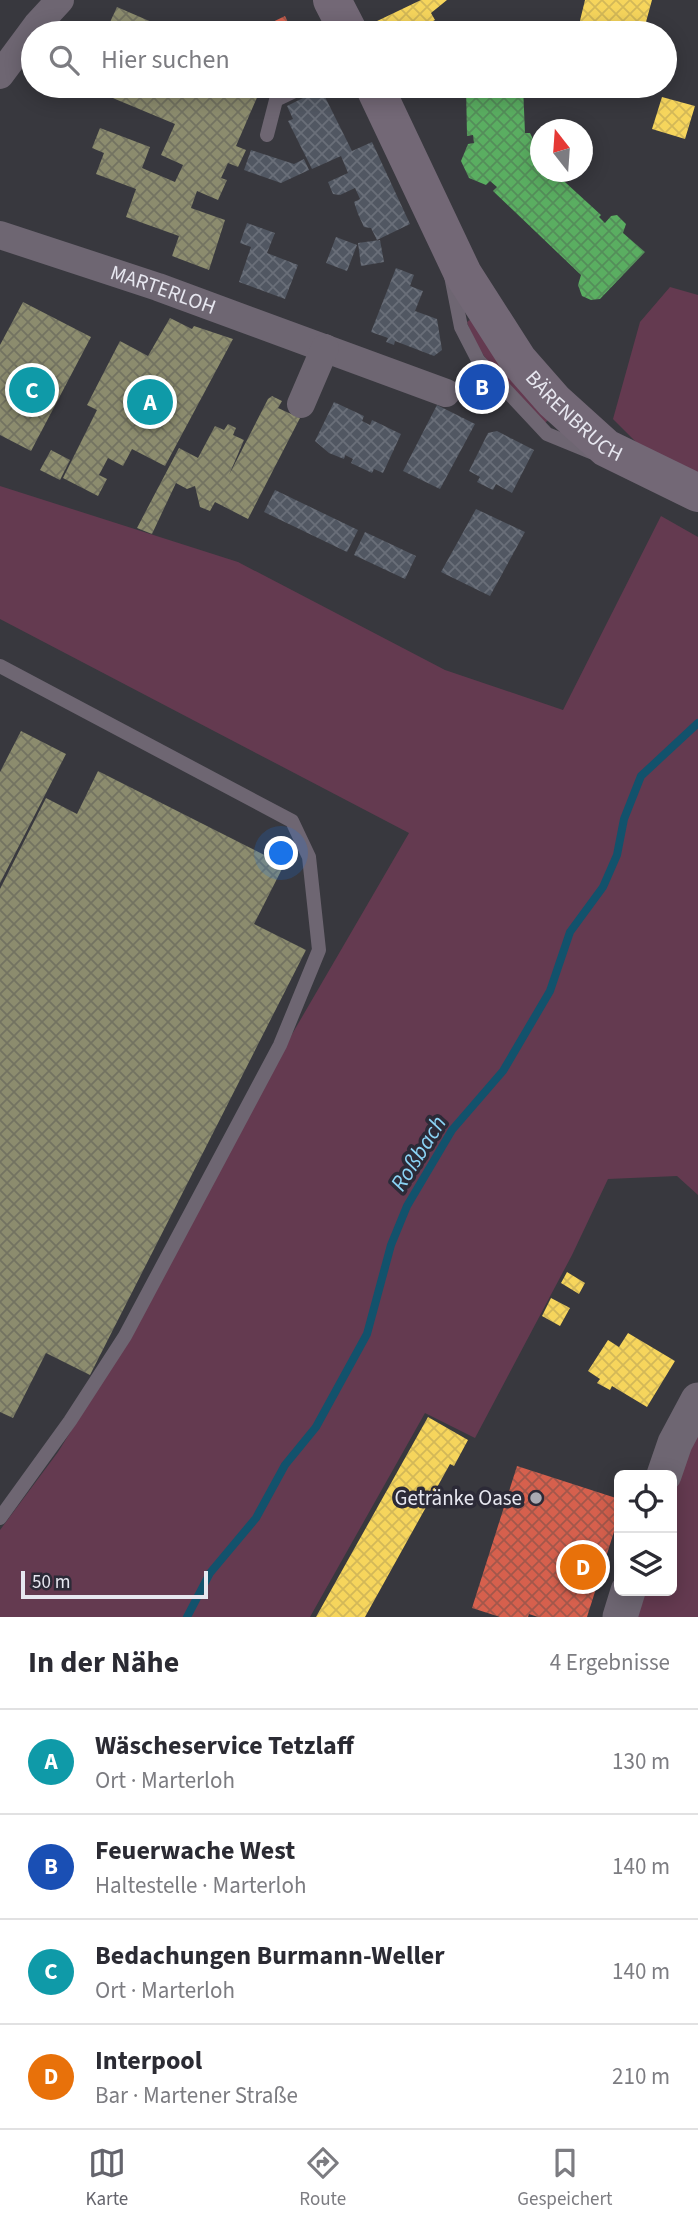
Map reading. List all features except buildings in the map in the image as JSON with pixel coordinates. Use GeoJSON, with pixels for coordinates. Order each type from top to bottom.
{"type":"FeatureCollection","features":[{"type":"Feature","properties":{"kind":"main road"},"geometry":{"type":"LineString","coordinates":[[332,0],[343,21]]}},
{"type":"Feature","properties":{"kind":"main road","name":"BÄRENBRUCH"},"geometry":{"type":"LineString","coordinates":[[380,98],[447,244],[551,417],[606,448],[698,493]]}},
{"type":"Feature","properties":{"kind":"street"},"geometry":{"type":"LineString","coordinates":[[41,21],[61,0]]}},
{"type":"Feature","properties":{"kind":"street"},"geometry":{"type":"LineString","coordinates":[[0,75],[21,47]]}},
{"type":"Feature","properties":{"kind":"street","name":"MARTERLOH"},"geometry":{"type":"LineString","coordinates":[[0,235],[158,287],[446,393]]}},
{"type":"Feature","properties":{"kind":"street"},"geometry":{"type":"LineString","coordinates":[[300,404],[325,348]]}},
{"type":"Feature","properties":{"kind":"street"},"geometry":{"type":"LineString","coordinates":[[666,1470],[675,1443],[698,1400]]}},
{"type":"Feature","properties":{"kind":"street"},"geometry":{"type":"LineString","coordinates":[[620,1617],[626,1596]]}},
{"type":"Feature","properties":{"kind":"lane"},"geometry":{"type":"LineString","coordinates":[[267,135],[276,100],[280,98]]}},
{"type":"Feature","properties":{"kind":"lane"},"geometry":{"type":"LineString","coordinates":[[0,666],[292,821],[309,857],[319,950],[280,1045],[125,1336],[70,1421],[0,1518]]}},
{"type":"Feature","properties":{"kind":"shaded area"},"geometry":{"type":"Polygon","coordinates":[[[670,287],[698,295],[698,473],[642,448],[613,419],[640,322],[670,287]]]}},
{"type":"Feature","properties":{"kind":"shaded area"},"geometry":{"type":"Polygon","coordinates":[[[471,319],[550,418],[545,423],[511,388],[480,350],[467,322],[471,319]]]}},
{"type":"Feature","properties":{"kind":"shaded area"},"geometry":{"type":"Polygon","coordinates":[[[0,486],[238,562],[445,670],[563,710],[661,516],[698,537],[698,1195],[677,1176],[608,1179],[572,1255],[475,1438],[425,1413],[310,1617],[0,1617],[0,1530],[58,1452],[137,1325],[277,1060],[409,833],[0,619],[0,486]]]}},
{"type":"Feature","properties":{"kind":"shaded area"},"geometry":{"type":"Polygon","coordinates":[[[698,1400],[698,1617],[620,1617],[626,1596],[677,1596],[677,1470],[674,1470],[698,1400]]]}},
{"type":"Feature","properties":{"kind":"waterway","name":"Roßbach"},"geometry":{"type":"LineString","coordinates":[[187,1617],[210,1573],[256,1518],[285,1465],[316,1427],[367,1334],[391,1245],[407,1206],[452,1130],[503,1071],[550,991],[570,932],[603,887],[617,855],[624,819],[641,776],[698,723]]}},
{"type":"Feature","properties":{"kind":"place","name":"Feuerwache West"},"geometry":{"type":"Point","coordinates":[482,387]}},
{"type":"Feature","properties":{"kind":"place","name":"Bedachungen Burmann-Weller"},"geometry":{"type":"Point","coordinates":[32,390]}},
{"type":"Feature","properties":{"kind":"place","name":"Wäscheservice Tetzlaff"},"geometry":{"type":"Point","coordinates":[150,402]}},
{"type":"Feature","properties":{"kind":"place","name":"Getränke Oase"},"geometry":{"type":"Point","coordinates":[536,1498]}},
{"type":"Feature","properties":{"kind":"place","name":"Interpool"},"geometry":{"type":"Point","coordinates":[583,1567]}}]}
